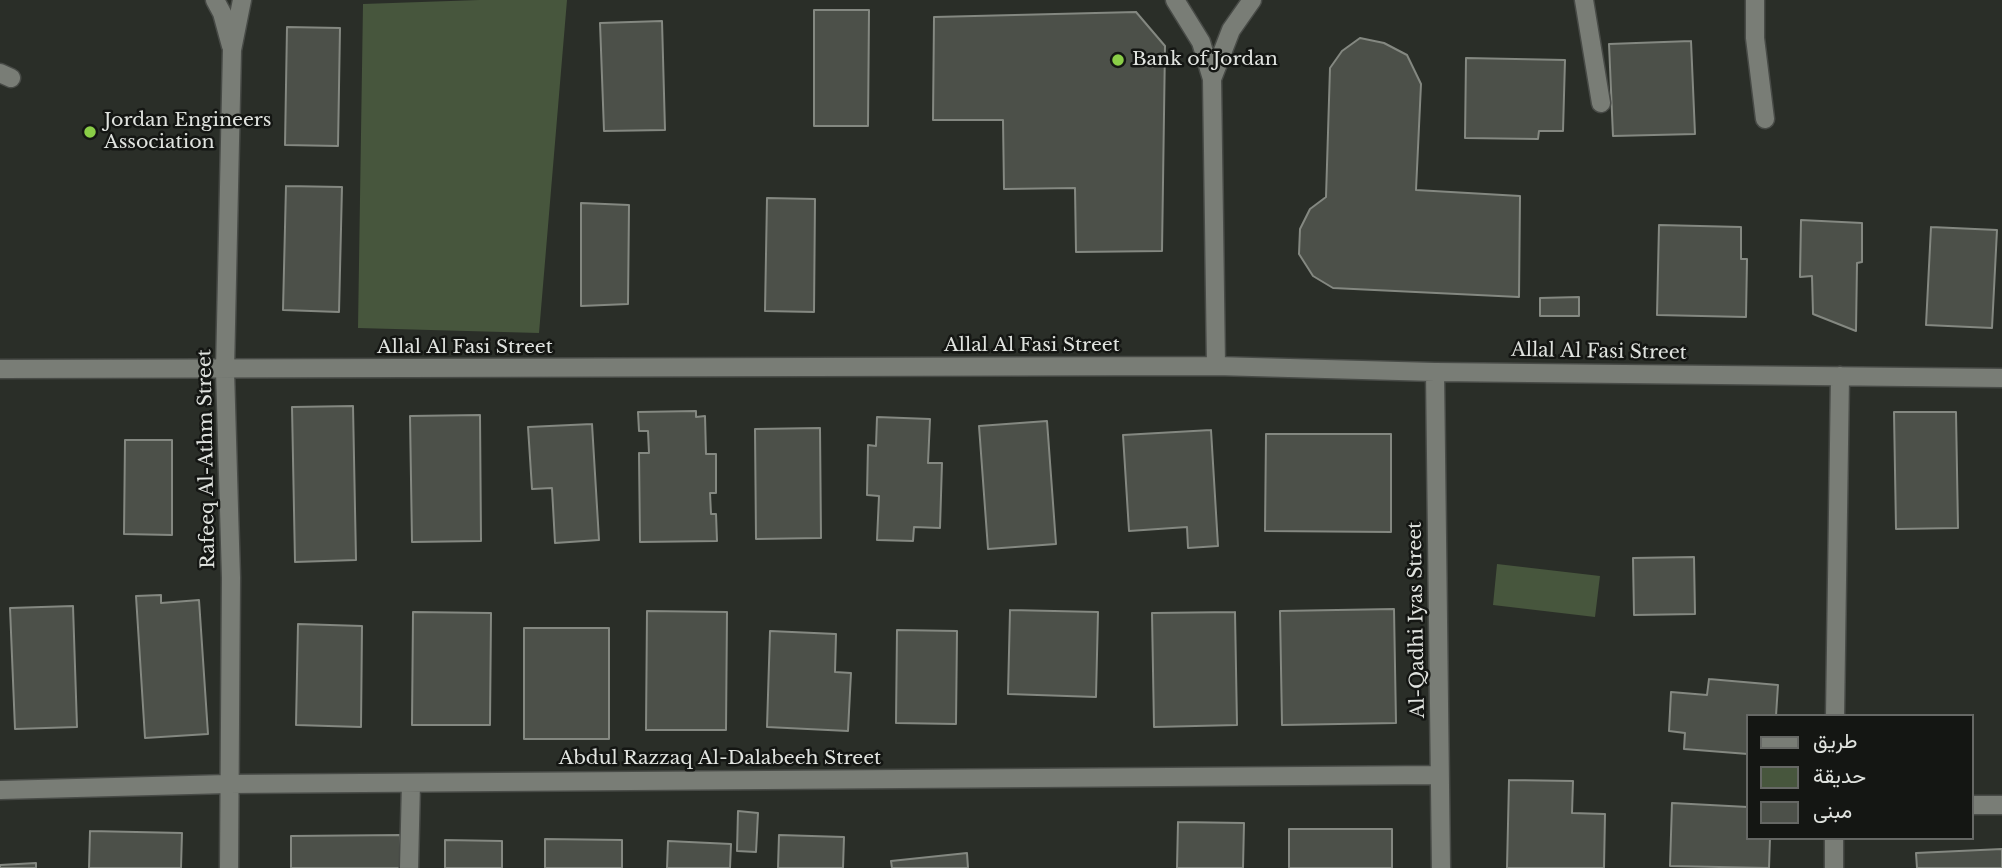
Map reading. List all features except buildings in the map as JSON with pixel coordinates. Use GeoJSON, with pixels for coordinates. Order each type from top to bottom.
{"type":"FeatureCollection","features":[{"type":"Feature","properties":{"kind":"street","name":"Rafeeq Al-Athm Street"},"geometry":{"type":"LineString","coordinates":[[215,0],[222,13],[232,50]]}},
{"type":"Feature","properties":{"kind":"street","name":"Rafeeq Al-Athm Street"},"geometry":{"type":"LineString","coordinates":[[229,868],[231,578],[225,370],[232,50],[242,0]]}},
{"type":"Feature","properties":{"kind":"street"},"geometry":{"type":"LineString","coordinates":[[1175,0],[1201,42],[1212,79],[1216,366]]}},
{"type":"Feature","properties":{"kind":"street"},"geometry":{"type":"LineString","coordinates":[[1212,79],[1231,30],[1252,0]]}},
{"type":"Feature","properties":{"kind":"street"},"geometry":{"type":"LineString","coordinates":[[1584,0],[1601,103]]}},
{"type":"Feature","properties":{"kind":"street"},"geometry":{"type":"LineString","coordinates":[[1755,0],[1755,38],[1765,119]]}},
{"type":"Feature","properties":{"kind":"street","name":"Allal Al Fasi Street"},"geometry":{"type":"LineString","coordinates":[[0,369],[1216,366],[1435,372],[2002,378]]}},
{"type":"Feature","properties":{"kind":"street","name":"Al-Qadhi Iyas Street"},"geometry":{"type":"LineString","coordinates":[[1435,372],[1441,868]]}},
{"type":"Feature","properties":{"kind":"street"},"geometry":{"type":"LineString","coordinates":[[1835,714],[1840,376]]}},
{"type":"Feature","properties":{"kind":"street","name":"Abdul Razzaq Al-Dalabeeh Street"},"geometry":{"type":"LineString","coordinates":[[0,790],[228,784],[1439,775]]}},
{"type":"Feature","properties":{"kind":"street"},"geometry":{"type":"LineString","coordinates":[[409,868],[411,783]]}},
{"type":"Feature","properties":{"kind":"street"},"geometry":{"type":"LineString","coordinates":[[1974,805],[2002,805]]}},
{"type":"Feature","properties":{"kind":"street"},"geometry":{"type":"LineString","coordinates":[[1834,840],[1834,868]]}},
{"type":"Feature","properties":{"kind":"green space"},"geometry":{"type":"Polygon","coordinates":[[[567,0],[539,333],[358,328],[363,4],[567,0]]]}},
{"type":"Feature","properties":{"kind":"green space"},"geometry":{"type":"Polygon","coordinates":[[[1497,564],[1600,576],[1595,617],[1493,605],[1497,564]]]}},
{"type":"Feature","properties":{"kind":"place","name":"Bank of Jordan"},"geometry":{"type":"Point","coordinates":[1118,60]}},
{"type":"Feature","properties":{"kind":"place","name":"Jordan Engineers Association"},"geometry":{"type":"Point","coordinates":[90,132]}}]}
